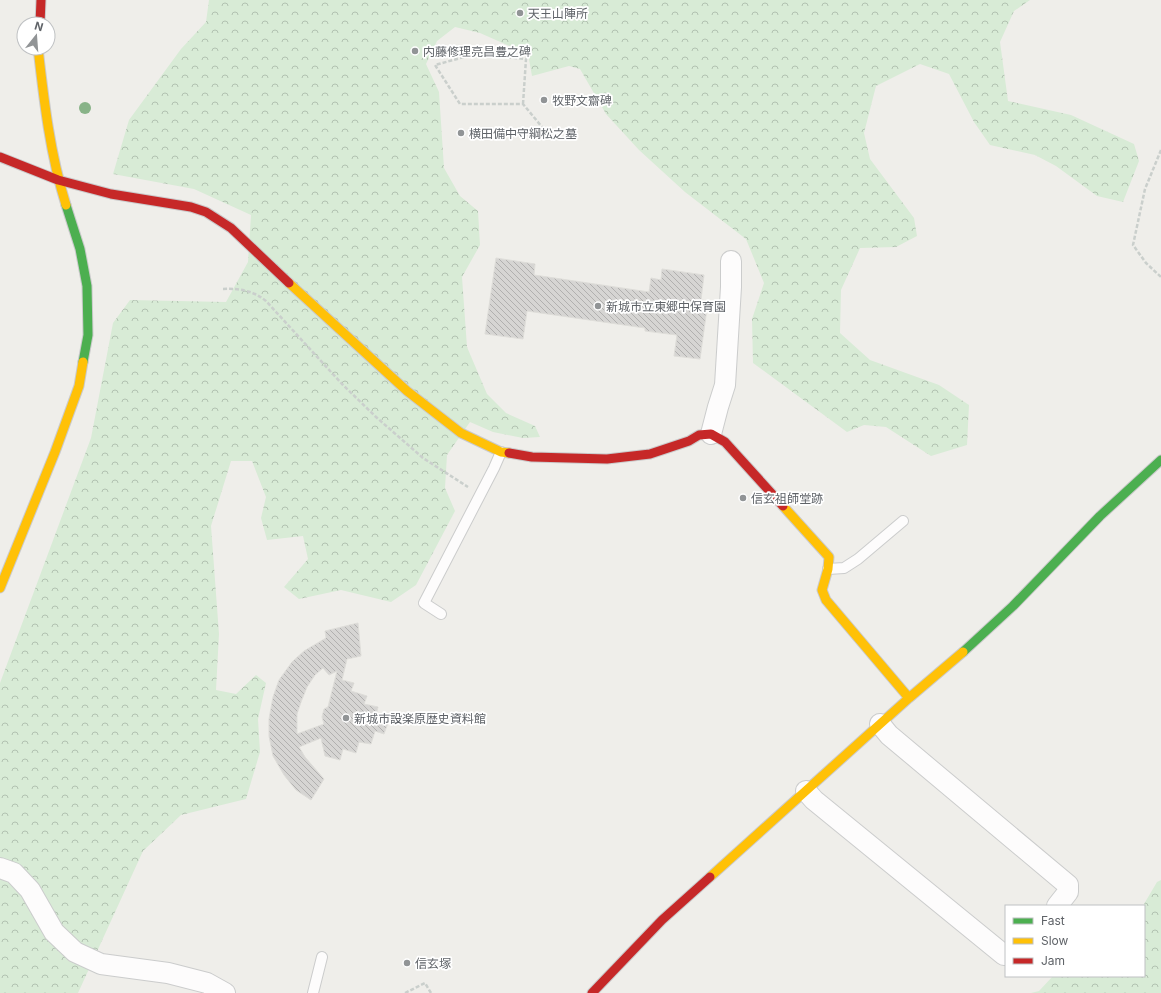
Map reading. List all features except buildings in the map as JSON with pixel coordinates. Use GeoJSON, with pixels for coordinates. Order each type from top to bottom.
{"type":"FeatureCollection","features":[{"type":"Feature","properties":{"kind":"street"},"geometry":{"type":"LineString","coordinates":[[40,16],[41,0]]}},
{"type":"Feature","properties":{"kind":"street"},"geometry":{"type":"LineString","coordinates":[[0,588],[52,460],[79,386],[88,335],[88,286],[80,249],[58,180],[45,113],[39,56]]}},
{"type":"Feature","properties":{"kind":"street"},"geometry":{"type":"LineString","coordinates":[[0,157],[58,180],[111,194],[149,202],[191,207],[206,212],[231,228],[336,327],[407,391],[461,433],[501,452],[532,457],[607,459],[650,454],[689,441],[699,435],[711,434],[725,442],[829,557],[828,569],[822,590],[826,600],[909,698]]}},
{"type":"Feature","properties":{"kind":"street"},"geometry":{"type":"LineString","coordinates":[[711,434],[725,385],[731,287],[731,261]]}},
{"type":"Feature","properties":{"kind":"street"},"geometry":{"type":"LineString","coordinates":[[592,993],[662,920],[740,848],[769,825],[909,698],[969,647],[1013,606],[1100,516],[1161,460]]}},
{"type":"Feature","properties":{"kind":"street"},"geometry":{"type":"LineString","coordinates":[[880,724],[889,735],[1068,885],[1068,892],[1058,905]]}},
{"type":"Feature","properties":{"kind":"street"},"geometry":{"type":"LineString","coordinates":[[806,791],[814,800],[1005,955]]}},
{"type":"Feature","properties":{"kind":"street"},"geometry":{"type":"LineString","coordinates":[[0,868],[14,873],[30,890],[54,932],[75,952],[101,964],[168,973],[207,983],[225,993]]}},
{"type":"Feature","properties":{"kind":"lane"},"geometry":{"type":"LineString","coordinates":[[441,614],[424,603],[501,452]]}},
{"type":"Feature","properties":{"kind":"lane"},"geometry":{"type":"LineString","coordinates":[[828,569],[844,568],[858,559],[903,521]]}},
{"type":"Feature","properties":{"kind":"lane"},"geometry":{"type":"LineString","coordinates":[[312,993],[322,957]]}},
{"type":"Feature","properties":{"kind":"path"},"geometry":{"type":"LineString","coordinates":[[524,104],[460,104],[435,65],[475,54],[526,59],[524,104],[547,133]]}},
{"type":"Feature","properties":{"kind":"path"},"geometry":{"type":"LineString","coordinates":[[1161,150],[1145,190],[1133,245],[1146,263],[1161,277]]}},
{"type":"Feature","properties":{"kind":"path"},"geometry":{"type":"LineString","coordinates":[[224,289],[235,288],[246,291],[259,296],[266,301],[342,384],[376,417],[423,458],[480,495]]}},
{"type":"Feature","properties":{"kind":"path"},"geometry":{"type":"LineString","coordinates":[[405,993],[425,983],[431,993]]}},
{"type":"Feature","properties":{"kind":"green space"},"geometry":{"type":"Polygon","coordinates":[[[209,0],[1030,0],[1014,11],[1000,42],[1008,101],[1071,115],[1134,144],[1139,161],[1123,202],[1097,196],[1056,166],[1035,155],[990,145],[974,122],[949,74],[920,64],[876,86],[864,133],[870,159],[914,218],[917,236],[896,247],[860,248],[841,290],[840,333],[870,360],[939,385],[969,405],[967,445],[931,456],[886,427],[864,425],[847,432],[753,363],[752,319],[764,283],[746,239],[685,192],[639,150],[606,114],[580,69],[569,66],[532,76],[528,54],[480,33],[455,27],[437,41],[426,64],[439,92],[444,168],[460,196],[478,211],[480,245],[462,277],[467,347],[487,394],[506,413],[535,426],[540,437],[523,438],[493,432],[470,422],[447,455],[445,488],[455,511],[416,585],[391,602],[341,590],[299,599],[284,587],[308,559],[303,536],[267,540],[261,518],[266,497],[252,461],[231,461],[211,526],[219,634],[216,690],[236,694],[256,675],[266,683],[258,719],[260,752],[246,799],[181,815],[143,851],[78,993],[0,993],[0,683],[91,438],[113,323],[130,300],[226,302],[248,262],[251,215],[194,189],[113,174],[129,120],[181,49],[206,22],[209,0]]]}},
{"type":"Feature","properties":{"kind":"green space"},"geometry":{"type":"Polygon","coordinates":[[[1161,880],[1161,993],[1031,993],[1039,991],[1052,977],[1145,977],[1144,904],[1157,882],[1161,880]]]}},
{"type":"Feature","properties":{"kind":"traffic: fast"},"geometry":{"type":"LineString","coordinates":[[66,205],[80,249],[87,286],[88,335],[83,362]]}},
{"type":"Feature","properties":{"kind":"traffic: fast"},"geometry":{"type":"LineString","coordinates":[[963,652],[1013,606],[1100,516],[1161,460]]}},
{"type":"Feature","properties":{"kind":"traffic: slow"},"geometry":{"type":"LineString","coordinates":[[39,56],[45,108],[52,147],[60,186],[66,205]]}},
{"type":"Feature","properties":{"kind":"traffic: slow"},"geometry":{"type":"LineString","coordinates":[[289,283],[407,391],[461,433],[501,452],[509,453]]}},
{"type":"Feature","properties":{"kind":"traffic: slow"},"geometry":{"type":"LineString","coordinates":[[0,588],[55,452],[79,386],[83,362]]}},
{"type":"Feature","properties":{"kind":"traffic: slow"},"geometry":{"type":"LineString","coordinates":[[783,506],[829,557],[828,569],[822,590],[826,600],[909,698]]}},
{"type":"Feature","properties":{"kind":"traffic: slow"},"geometry":{"type":"LineString","coordinates":[[710,877],[909,698],[963,652]]}},
{"type":"Feature","properties":{"kind":"traffic: jam"},"geometry":{"type":"LineString","coordinates":[[40,16],[41,0]]}},
{"type":"Feature","properties":{"kind":"traffic: jam"},"geometry":{"type":"LineString","coordinates":[[0,157],[58,180],[111,194],[191,207],[206,212],[231,228],[289,283]]}},
{"type":"Feature","properties":{"kind":"traffic: jam"},"geometry":{"type":"LineString","coordinates":[[509,453],[532,457],[607,459],[650,454],[689,441],[699,435],[711,434],[725,442],[783,506]]}},
{"type":"Feature","properties":{"kind":"traffic: jam"},"geometry":{"type":"LineString","coordinates":[[592,993],[662,920],[710,877]]}},
{"type":"Feature","properties":{"kind":"place","name":"天王山陣所"},"geometry":{"type":"Point","coordinates":[520,13]}},
{"type":"Feature","properties":{"kind":"place","name":"内藤修理亮昌豊之碑"},"geometry":{"type":"Point","coordinates":[415,51]}},
{"type":"Feature","properties":{"kind":"place","name":"牧野文齋碑"},"geometry":{"type":"Point","coordinates":[544,100]}},
{"type":"Feature","properties":{"kind":"place","name":"横田備中守綱松之墓"},"geometry":{"type":"Point","coordinates":[461,133]}},
{"type":"Feature","properties":{"kind":"place","name":"新城市立東郷中保育園"},"geometry":{"type":"Point","coordinates":[598,306]}},
{"type":"Feature","properties":{"kind":"place","name":"信玄祖師堂跡"},"geometry":{"type":"Point","coordinates":[743,498]}},
{"type":"Feature","properties":{"kind":"place","name":"新城市設楽原歴史資料館"},"geometry":{"type":"Point","coordinates":[346,718]}},
{"type":"Feature","properties":{"kind":"place","name":"信玄塚"},"geometry":{"type":"Point","coordinates":[407,963]}}]}
